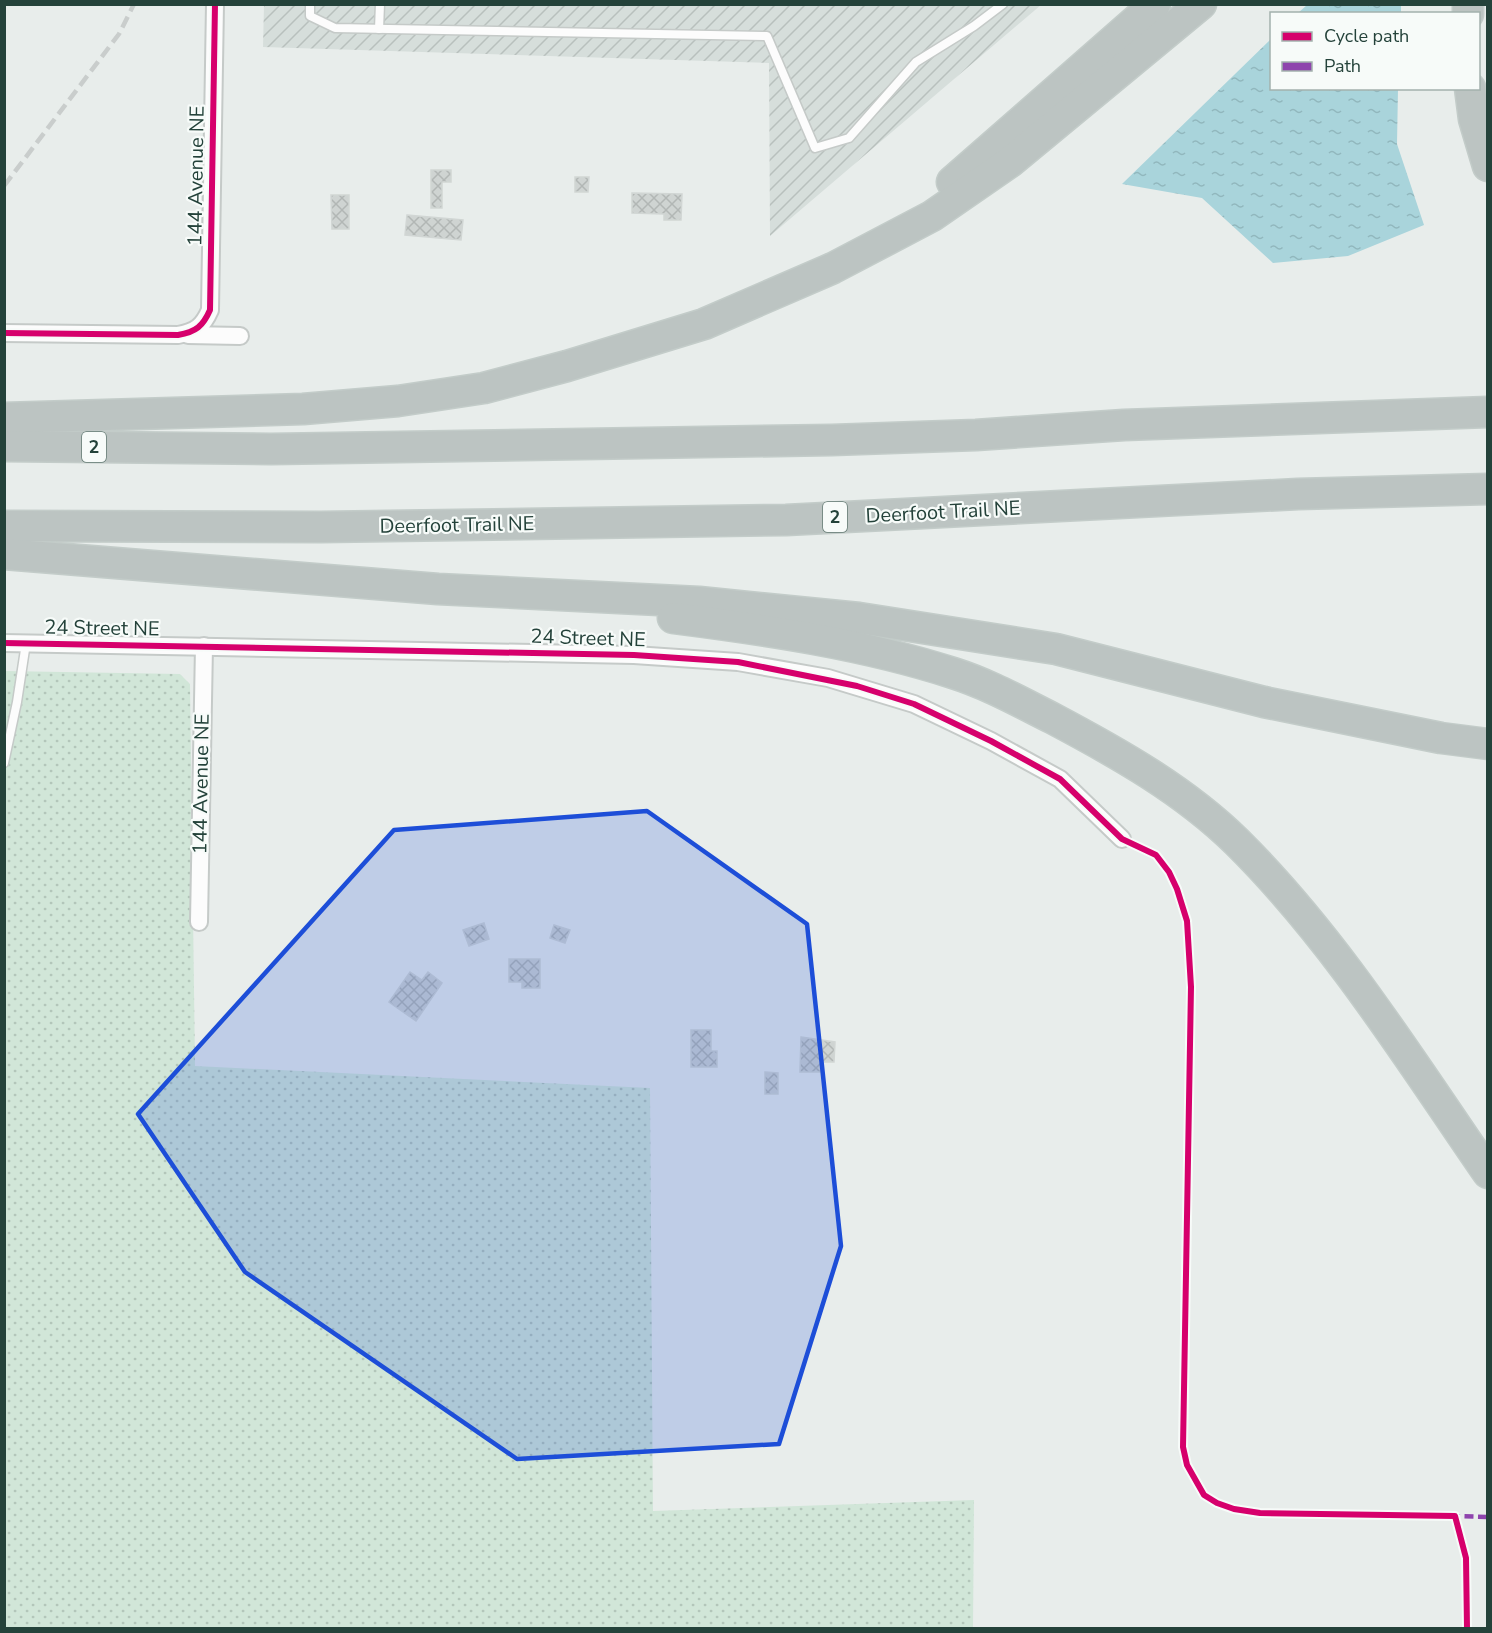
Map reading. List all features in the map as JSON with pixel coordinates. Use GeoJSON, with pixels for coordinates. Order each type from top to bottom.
{"type":"FeatureCollection","features":[{"type":"Feature","properties":{"kind":"highway"},"geometry":{"type":"LineString","coordinates":[[834,268],[939,193],[1155,4]]}},
{"type":"Feature","properties":{"kind":"highway"},"geometry":{"type":"LineString","coordinates":[[4,418],[303,409],[398,401],[484,387],[656,340],[714,320],[834,268],[932,216],[1010,162],[1201,4]]}},
{"type":"Feature","properties":{"kind":"highway"},"geometry":{"type":"LineString","coordinates":[[1470,90],[1474,119],[1488,166]]}},
{"type":"Feature","properties":{"kind":"highway","name":"2"},"geometry":{"type":"LineString","coordinates":[[4,446],[183,448],[844,439],[976,435],[1124,425],[1488,412]]}},
{"type":"Feature","properties":{"kind":"highway","name":"Deerfoot Trail NE"},"geometry":{"type":"LineString","coordinates":[[4,526],[182,527],[786,520],[1298,494],[1488,489]]}},
{"type":"Feature","properties":{"kind":"highway"},"geometry":{"type":"LineString","coordinates":[[4,555],[438,589],[699,602],[921,627],[1056,649],[1264,702],[1441,738],[1488,744]]}},
{"type":"Feature","properties":{"kind":"highway"},"geometry":{"type":"LineString","coordinates":[[438,589],[800,637],[883,655],[953,673],[1001,692],[1119,753],[1164,782],[1236,841],[1305,915],[1373,1007],[1488,1173]]}},
{"type":"Feature","properties":{"kind":"street","name":"144 Avenue NE"},"geometry":{"type":"LineString","coordinates":[[181,335],[201,327],[210,310],[215,4]]}},
{"type":"Feature","properties":{"kind":"street"},"geometry":{"type":"LineString","coordinates":[[4,333],[240,336]]}},
{"type":"Feature","properties":{"kind":"street","name":"24 Street NE"},"geometry":{"type":"LineString","coordinates":[[4,643],[634,655],[738,662],[828,678],[914,704],[1060,779],[1122,839]]}},
{"type":"Feature","properties":{"kind":"street","name":"144 Avenue NE"},"geometry":{"type":"LineString","coordinates":[[199,922],[204,646]]}},
{"type":"Feature","properties":{"kind":"lane"},"geometry":{"type":"LineString","coordinates":[[310,4],[310,16],[335,28],[767,36],[816,148],[849,138],[916,62],[974,26],[1003,4]]}},
{"type":"Feature","properties":{"kind":"lane"},"geometry":{"type":"LineString","coordinates":[[379,29],[380,4]]}},
{"type":"Feature","properties":{"kind":"lane"},"geometry":{"type":"LineString","coordinates":[[4,763],[26,643]]}},
{"type":"Feature","properties":{"kind":"highlighted area"},"geometry":{"type":"Polygon","coordinates":[[[647,811],[807,924],[841,1246],[779,1444],[517,1459],[245,1272],[138,1114],[394,830],[647,811]]]}},
{"type":"Feature","properties":{"kind":"shaded area"},"geometry":{"type":"Polygon","coordinates":[[[264,5],[1041,5],[770,236],[769,63],[263,47],[264,5]]]}},
{"type":"Feature","properties":{"kind":"green space"},"geometry":{"type":"Polygon","coordinates":[[[5,671],[180,674],[190,684],[195,1066],[650,1088],[653,1511],[974,1500],[973,1628],[5,1628],[5,671]]]}},
{"type":"Feature","properties":{"kind":"water"},"geometry":{"type":"Polygon","coordinates":[[[1307,5],[1401,5],[1401,12],[1299,12],[1307,5]]]}},
{"type":"Feature","properties":{"kind":"water"},"geometry":{"type":"Polygon","coordinates":[[[1270,40],[1270,90],[1398,90],[1397,144],[1424,225],[1348,256],[1273,263],[1202,198],[1122,184],[1270,40]]]}},
{"type":"Feature","properties":{"kind":"building"},"geometry":{"type":"Polygon","coordinates":[[[431,170],[451,170],[451,182],[442,182],[442,208],[431,208],[431,170]]]}},
{"type":"Feature","properties":{"kind":"building"},"geometry":{"type":"Polygon","coordinates":[[[575,177],[589,177],[588,192],[575,192],[575,177]]]}},
{"type":"Feature","properties":{"kind":"building"},"geometry":{"type":"Polygon","coordinates":[[[632,193],[682,194],[681,220],[664,220],[664,214],[632,213],[632,193]]]}},
{"type":"Feature","properties":{"kind":"building"},"geometry":{"type":"Polygon","coordinates":[[[331,195],[349,195],[349,229],[332,229],[331,195]]]}},
{"type":"Feature","properties":{"kind":"building"},"geometry":{"type":"Polygon","coordinates":[[[407,215],[463,220],[461,240],[405,235],[407,215]]]}},
{"type":"Feature","properties":{"kind":"building"},"geometry":{"type":"Polygon","coordinates":[[[484,923],[489,939],[469,946],[463,930],[484,923]]]}},
{"type":"Feature","properties":{"kind":"building"},"geometry":{"type":"Polygon","coordinates":[[[554,925],[570,930],[565,943],[550,938],[554,925]]]}},
{"type":"Feature","properties":{"kind":"building"},"geometry":{"type":"Polygon","coordinates":[[[509,959],[540,959],[540,988],[522,988],[522,982],[509,982],[509,959]]]}},
{"type":"Feature","properties":{"kind":"building"},"geometry":{"type":"Polygon","coordinates":[[[410,972],[422,980],[428,972],[442,983],[416,1021],[389,1002],[410,972]]]}},
{"type":"Feature","properties":{"kind":"building"},"geometry":{"type":"Polygon","coordinates":[[[691,1030],[711,1030],[711,1051],[717,1051],[717,1067],[691,1067],[691,1030]]]}},
{"type":"Feature","properties":{"kind":"building"},"geometry":{"type":"Polygon","coordinates":[[[801,1037],[835,1042],[834,1062],[823,1062],[823,1072],[800,1072],[801,1037]]]}},
{"type":"Feature","properties":{"kind":"building"},"geometry":{"type":"Polygon","coordinates":[[[765,1072],[778,1073],[778,1094],[765,1094],[765,1072]]]}},
{"type":"Feature","properties":{"kind":"railway"},"geometry":{"type":"LineString","coordinates":[[4,186],[119,34],[134,4]]}},
{"type":"Feature","properties":{"kind":"marked path"},"geometry":{"type":"LineString","coordinates":[[1451,1516],[1488,1517]]}},
{"type":"Feature","properties":{"kind":"cycle path"},"geometry":{"type":"LineString","coordinates":[[4,333],[178,335],[194,330],[205,320],[210,310],[215,4]]}},
{"type":"Feature","properties":{"kind":"cycle path"},"geometry":{"type":"LineString","coordinates":[[4,643],[634,655],[738,662],[857,686],[914,704],[991,741],[1060,779],[1122,839],[1156,855],[1169,872],[1177,889],[1187,921],[1191,987],[1183,1447],[1187,1465],[1204,1495],[1234,1509],[1260,1513],[1455,1516],[1466,1558],[1467,1628]]}}]}
